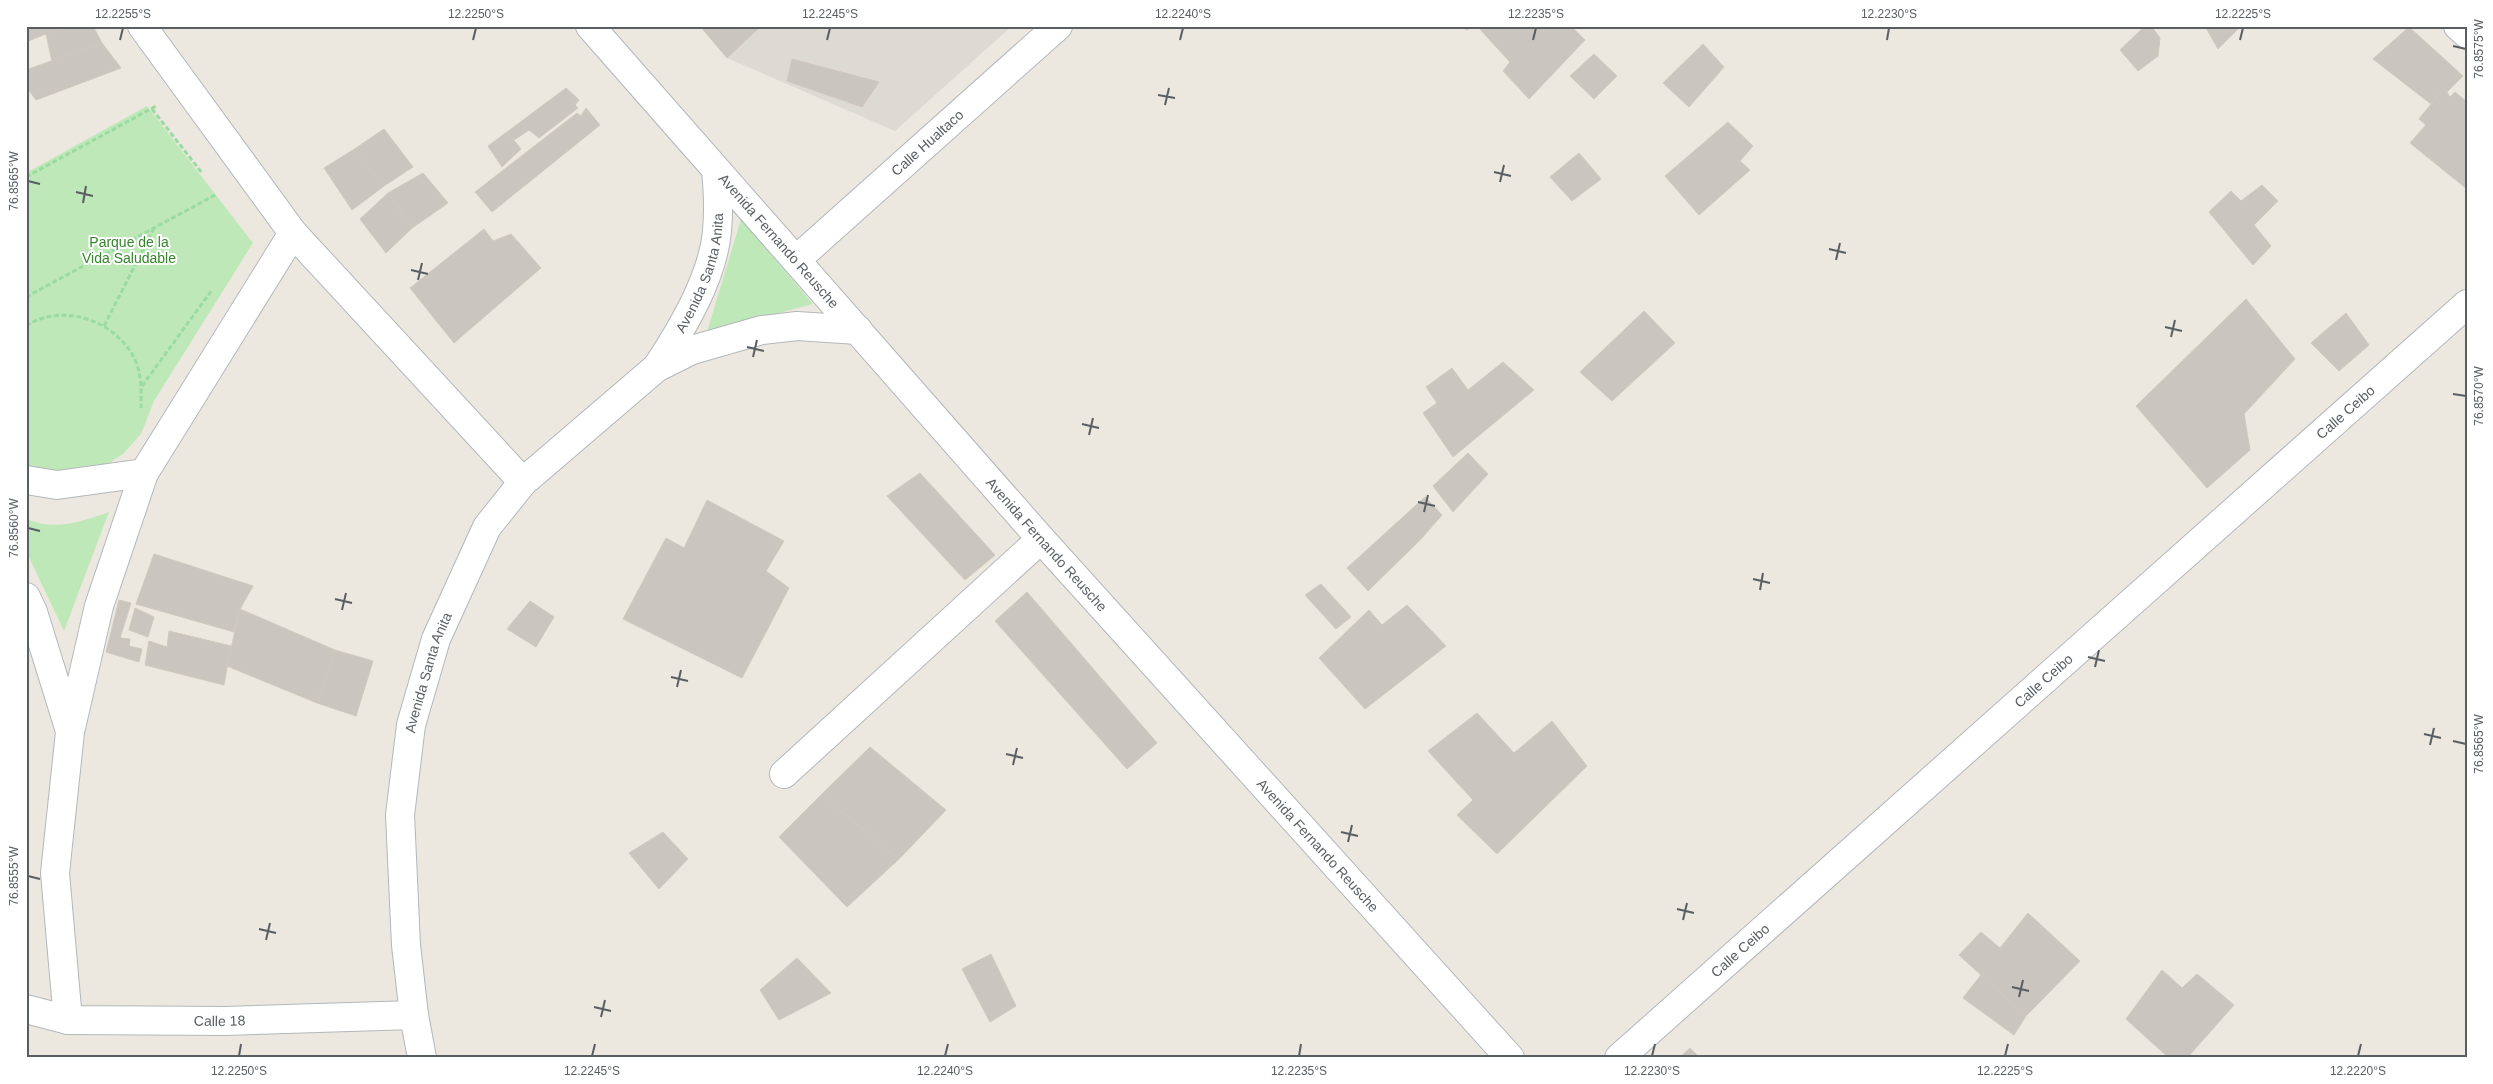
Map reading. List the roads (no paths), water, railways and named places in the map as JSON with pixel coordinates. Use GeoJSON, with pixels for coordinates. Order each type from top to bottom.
{"type":"FeatureCollection","features":[{"type":"Feature","properties":{"kind":"street"},"geometry":{"type":"LineString","coordinates":[[142,26],[293,233],[523,482]]}},
{"type":"Feature","properties":{"kind":"street","name":"Avenida Fernando Reusche"},"geometry":{"type":"LineString","coordinates":[[590,26],[1042,539],[1510,1058]]}},
{"type":"Feature","properties":{"kind":"street","name":"Calle Hualtaco"},"geometry":{"type":"LineString","coordinates":[[796,260],[1058,26]]}},
{"type":"Feature","properties":{"kind":"street"},"geometry":{"type":"LineString","coordinates":[[2458,26],[2467,34]]}},
{"type":"Feature","properties":{"kind":"street","name":"Avenida Santa Anita"},"geometry":{"type":"LineString","coordinates":[[656,368],[676,339],[708,268],[717,233],[719,202],[716,170]]}},
{"type":"Feature","properties":{"kind":"street"},"geometry":{"type":"LineString","coordinates":[[68,1020],[55,873],[70,732],[99,606],[144,473],[293,233]]}},
{"type":"Feature","properties":{"kind":"street","name":"Calle Ceibo"},"geometry":{"type":"LineString","coordinates":[[1619,1058],[2467,304]]}},
{"type":"Feature","properties":{"kind":"street","name":"Avenida Santa Anita"},"geometry":{"type":"LineString","coordinates":[[422,1058],[414,1015],[406,945],[400,815],[411,726],[436,639],[487,527],[523,482],[656,368],[692,350],[762,330],[797,326],[858,330]]}},
{"type":"Feature","properties":{"kind":"street"},"geometry":{"type":"LineString","coordinates":[[26,480],[57,485],[144,473]]}},
{"type":"Feature","properties":{"kind":"street"},"geometry":{"type":"LineString","coordinates":[[784,774],[1042,539]]}},
{"type":"Feature","properties":{"kind":"street"},"geometry":{"type":"LineString","coordinates":[[26,597],[33,612],[70,732]]}},
{"type":"Feature","properties":{"kind":"street","name":"Calle 18"},"geometry":{"type":"LineString","coordinates":[[26,1009],[68,1020],[226,1021],[414,1015]]}},
{"type":"Feature","properties":{"kind":"park label","name":"Parque de la Vida Saludable"},"geometry":{"type":"Point","coordinates":[129,250]}}]}
